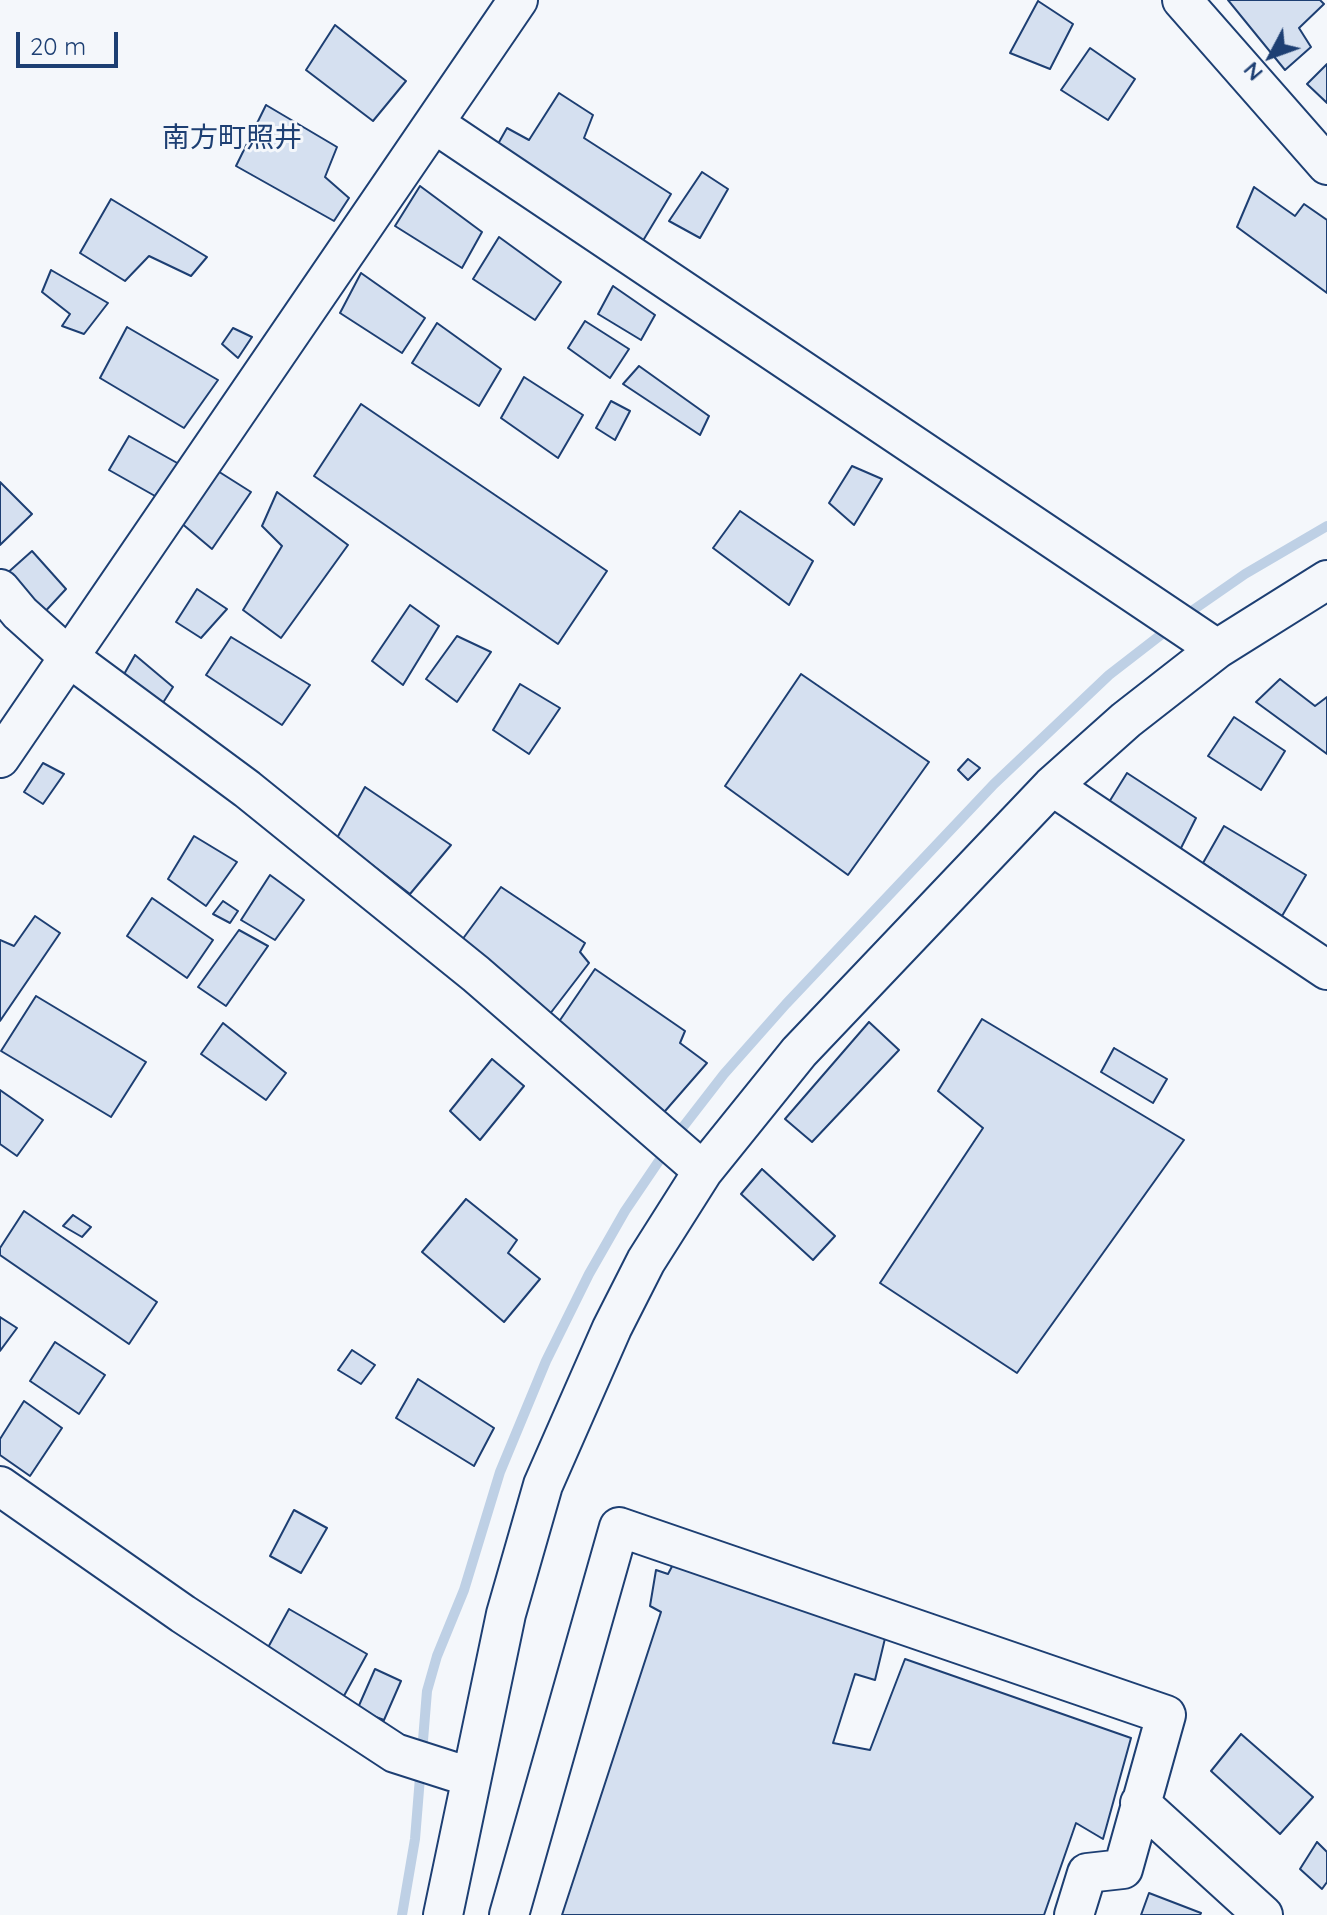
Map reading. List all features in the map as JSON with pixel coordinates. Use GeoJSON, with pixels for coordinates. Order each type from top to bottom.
{"type":"FeatureCollection","features":[{"type":"Feature","properties":{"kind":"street"},"geometry":{"type":"LineString","coordinates":[[0,758],[518,0]]}},
{"type":"Feature","properties":{"kind":"street"},"geometry":{"type":"LineString","coordinates":[[1182,0],[1327,165]]}},
{"type":"Feature","properties":{"kind":"street"},"geometry":{"type":"LineString","coordinates":[[435,124],[1190,632]]}},
{"type":"Feature","properties":{"kind":"street"},"geometry":{"type":"LineString","coordinates":[[443,1915],[506,1614],[543,1485],[646,1261],[682,1153],[799,1052],[1052,786],[1126,720],[1190,632],[1327,580]]}},
{"type":"Feature","properties":{"kind":"street"},"geometry":{"type":"LineString","coordinates":[[0,589],[20,613],[70,658],[247,789],[476,974],[682,1153]]}},
{"type":"Feature","properties":{"kind":"street"},"geometry":{"type":"LineString","coordinates":[[1052,786],[1327,970]]}},
{"type":"Feature","properties":{"kind":"street"},"geometry":{"type":"LineString","coordinates":[[0,1486],[183,1614],[395,1753],[470,1777]]}},
{"type":"Feature","properties":{"kind":"street"},"geometry":{"type":"LineString","coordinates":[[509,1915],[619,1527],[1166,1715],[1123,1869],[1087,1873],[1074,1915]]}},
{"type":"Feature","properties":{"kind":"street"},"geometry":{"type":"LineString","coordinates":[[1140,1803],[1263,1915]]}},
{"type":"Feature","properties":{"kind":"building"},"geometry":{"type":"Polygon","coordinates":[[[1228,0],[1320,0],[1324,4],[1299,28],[1311,47],[1285,70],[1228,0]]]}},
{"type":"Feature","properties":{"kind":"building"},"geometry":{"type":"Polygon","coordinates":[[[1038,1],[1073,24],[1050,69],[1010,53],[1038,1]]]}},
{"type":"Feature","properties":{"kind":"building"},"geometry":{"type":"Polygon","coordinates":[[[335,25],[406,81],[373,121],[306,70],[335,25]]]}},
{"type":"Feature","properties":{"kind":"building"},"geometry":{"type":"Polygon","coordinates":[[[1090,48],[1135,79],[1108,120],[1061,90],[1090,48]]]}},
{"type":"Feature","properties":{"kind":"building"},"geometry":{"type":"Polygon","coordinates":[[[1327,64],[1327,103],[1307,84],[1327,64]]]}},
{"type":"Feature","properties":{"kind":"building"},"geometry":{"type":"Polygon","coordinates":[[[559,93],[593,115],[584,138],[671,194],[641,244],[494,151],[507,128],[529,140],[559,93]]]}},
{"type":"Feature","properties":{"kind":"building"},"geometry":{"type":"Polygon","coordinates":[[[266,105],[337,147],[325,177],[349,198],[334,221],[236,166],[266,105]]]}},
{"type":"Feature","properties":{"kind":"building"},"geometry":{"type":"Polygon","coordinates":[[[702,172],[728,189],[700,238],[669,221],[702,172]]]}},
{"type":"Feature","properties":{"kind":"building"},"geometry":{"type":"Polygon","coordinates":[[[420,186],[482,232],[462,268],[395,226],[420,186]]]}},
{"type":"Feature","properties":{"kind":"building"},"geometry":{"type":"Polygon","coordinates":[[[1254,187],[1295,216],[1304,204],[1327,220],[1327,293],[1237,227],[1254,187]]]}},
{"type":"Feature","properties":{"kind":"building"},"geometry":{"type":"Polygon","coordinates":[[[111,199],[207,257],[191,276],[149,256],[125,281],[80,253],[111,199]]]}},
{"type":"Feature","properties":{"kind":"building"},"geometry":{"type":"Polygon","coordinates":[[[499,237],[561,282],[535,320],[473,279],[499,237]]]}},
{"type":"Feature","properties":{"kind":"building"},"geometry":{"type":"Polygon","coordinates":[[[51,270],[108,303],[84,334],[62,326],[70,314],[42,292],[51,270]]]}},
{"type":"Feature","properties":{"kind":"building"},"geometry":{"type":"Polygon","coordinates":[[[361,273],[425,318],[402,353],[340,313],[361,273]]]}},
{"type":"Feature","properties":{"kind":"building"},"geometry":{"type":"Polygon","coordinates":[[[613,286],[655,315],[641,340],[598,314],[613,286]]]}},
{"type":"Feature","properties":{"kind":"building"},"geometry":{"type":"Polygon","coordinates":[[[585,321],[629,349],[610,378],[568,348],[585,321]]]}},
{"type":"Feature","properties":{"kind":"building"},"geometry":{"type":"Polygon","coordinates":[[[437,323],[501,369],[479,406],[412,363],[437,323]]]}},
{"type":"Feature","properties":{"kind":"building"},"geometry":{"type":"Polygon","coordinates":[[[127,327],[218,380],[184,428],[100,378],[127,327]]]}},
{"type":"Feature","properties":{"kind":"building"},"geometry":{"type":"Polygon","coordinates":[[[233,328],[252,337],[238,358],[222,344],[233,328]]]}},
{"type":"Feature","properties":{"kind":"building"},"geometry":{"type":"Polygon","coordinates":[[[639,366],[709,416],[700,435],[623,384],[639,366]]]}},
{"type":"Feature","properties":{"kind":"building"},"geometry":{"type":"Polygon","coordinates":[[[524,377],[583,415],[558,458],[501,418],[524,377]]]}},
{"type":"Feature","properties":{"kind":"building"},"geometry":{"type":"Polygon","coordinates":[[[611,401],[630,411],[615,440],[596,428],[611,401]]]}},
{"type":"Feature","properties":{"kind":"building"},"geometry":{"type":"Polygon","coordinates":[[[361,404],[607,571],[558,644],[314,476],[361,404]]]}},
{"type":"Feature","properties":{"kind":"building"},"geometry":{"type":"Polygon","coordinates":[[[129,436],[179,464],[155,496],[109,470],[129,436]]]}},
{"type":"Feature","properties":{"kind":"building"},"geometry":{"type":"Polygon","coordinates":[[[852,466],[882,479],[854,525],[829,503],[852,466]]]}},
{"type":"Feature","properties":{"kind":"building"},"geometry":{"type":"Polygon","coordinates":[[[213,468],[251,492],[212,549],[180,522],[213,468]]]}},
{"type":"Feature","properties":{"kind":"building"},"geometry":{"type":"Polygon","coordinates":[[[0,482],[32,514],[0,545],[0,482]]]}},
{"type":"Feature","properties":{"kind":"building"},"geometry":{"type":"Polygon","coordinates":[[[277,492],[348,545],[281,638],[243,610],[282,546],[262,526],[277,492]]]}},
{"type":"Feature","properties":{"kind":"building"},"geometry":{"type":"Polygon","coordinates":[[[740,511],[813,561],[789,605],[713,548],[740,511]]]}},
{"type":"Feature","properties":{"kind":"building"},"geometry":{"type":"Polygon","coordinates":[[[32,551],[66,589],[40,617],[4,576],[32,551]]]}},
{"type":"Feature","properties":{"kind":"building"},"geometry":{"type":"Polygon","coordinates":[[[197,589],[227,609],[201,638],[176,622],[197,589]]]}},
{"type":"Feature","properties":{"kind":"building"},"geometry":{"type":"Polygon","coordinates":[[[410,605],[439,626],[403,685],[372,661],[410,605]]]}},
{"type":"Feature","properties":{"kind":"building"},"geometry":{"type":"Polygon","coordinates":[[[457,636],[491,652],[457,702],[426,679],[457,636]]]}},
{"type":"Feature","properties":{"kind":"building"},"geometry":{"type":"Polygon","coordinates":[[[231,637],[310,685],[282,725],[206,675],[231,637]]]}},
{"type":"Feature","properties":{"kind":"building"},"geometry":{"type":"Polygon","coordinates":[[[135,655],[173,687],[159,709],[119,683],[135,655]]]}},
{"type":"Feature","properties":{"kind":"building"},"geometry":{"type":"Polygon","coordinates":[[[801,674],[929,762],[848,875],[725,786],[801,674]]]}},
{"type":"Feature","properties":{"kind":"building"},"geometry":{"type":"Polygon","coordinates":[[[1280,679],[1315,706],[1327,697],[1327,754],[1256,702],[1280,679]]]}},
{"type":"Feature","properties":{"kind":"building"},"geometry":{"type":"Polygon","coordinates":[[[520,684],[560,708],[529,754],[493,730],[520,684]]]}},
{"type":"Feature","properties":{"kind":"building"},"geometry":{"type":"Polygon","coordinates":[[[1234,717],[1285,751],[1261,790],[1208,756],[1234,717]]]}},
{"type":"Feature","properties":{"kind":"building"},"geometry":{"type":"Polygon","coordinates":[[[968,759],[980,768],[968,780],[958,770],[968,759]]]}},
{"type":"Feature","properties":{"kind":"building"},"geometry":{"type":"Polygon","coordinates":[[[43,763],[64,774],[43,804],[24,792],[43,763]]]}},
{"type":"Feature","properties":{"kind":"building"},"geometry":{"type":"Polygon","coordinates":[[[1127,773],[1196,818],[1178,854],[1106,807],[1127,773]]]}},
{"type":"Feature","properties":{"kind":"building"},"geometry":{"type":"Polygon","coordinates":[[[365,787],[451,845],[410,894],[337,838],[365,787]]]}},
{"type":"Feature","properties":{"kind":"building"},"geometry":{"type":"Polygon","coordinates":[[[1224,826],[1306,875],[1282,916],[1203,863],[1224,826]]]}},
{"type":"Feature","properties":{"kind":"building"},"geometry":{"type":"Polygon","coordinates":[[[194,836],[237,862],[206,906],[168,879],[194,836]]]}},
{"type":"Feature","properties":{"kind":"building"},"geometry":{"type":"Polygon","coordinates":[[[270,875],[304,900],[275,940],[241,920],[270,875]]]}},
{"type":"Feature","properties":{"kind":"building"},"geometry":{"type":"Polygon","coordinates":[[[501,887],[585,943],[580,952],[589,963],[546,1019],[459,944],[501,887]]]}},
{"type":"Feature","properties":{"kind":"building"},"geometry":{"type":"Polygon","coordinates":[[[152,898],[213,940],[187,978],[127,936],[152,898]]]}},
{"type":"Feature","properties":{"kind":"building"},"geometry":{"type":"Polygon","coordinates":[[[223,901],[238,911],[230,923],[213,914],[223,901]]]}},
{"type":"Feature","properties":{"kind":"building"},"geometry":{"type":"Polygon","coordinates":[[[35,916],[60,933],[0,1021],[0,940],[14,946],[35,916]]]}},
{"type":"Feature","properties":{"kind":"building"},"geometry":{"type":"Polygon","coordinates":[[[239,930],[268,946],[226,1006],[198,987],[239,930]]]}},
{"type":"Feature","properties":{"kind":"building"},"geometry":{"type":"Polygon","coordinates":[[[595,969],[685,1031],[680,1043],[707,1063],[659,1118],[556,1026],[595,969]]]}},
{"type":"Feature","properties":{"kind":"building"},"geometry":{"type":"Polygon","coordinates":[[[36,996],[146,1062],[111,1117],[1,1051],[36,996]]]}},
{"type":"Feature","properties":{"kind":"building"},"geometry":{"type":"Polygon","coordinates":[[[982,1019],[1184,1140],[1017,1373],[880,1283],[983,1128],[938,1091],[982,1019]]]}},
{"type":"Feature","properties":{"kind":"building"},"geometry":{"type":"Polygon","coordinates":[[[869,1022],[899,1050],[812,1142],[785,1119],[869,1022]]]}},
{"type":"Feature","properties":{"kind":"building"},"geometry":{"type":"Polygon","coordinates":[[[223,1023],[286,1073],[266,1100],[201,1054],[223,1023]]]}},
{"type":"Feature","properties":{"kind":"building"},"geometry":{"type":"Polygon","coordinates":[[[1114,1048],[1167,1079],[1153,1103],[1101,1072],[1114,1048]]]}},
{"type":"Feature","properties":{"kind":"building"},"geometry":{"type":"Polygon","coordinates":[[[492,1059],[524,1086],[480,1140],[450,1111],[492,1059]]]}},
{"type":"Feature","properties":{"kind":"building"},"geometry":{"type":"Polygon","coordinates":[[[0,1090],[43,1120],[17,1156],[0,1144],[0,1090]]]}},
{"type":"Feature","properties":{"kind":"building"},"geometry":{"type":"Polygon","coordinates":[[[762,1169],[835,1236],[813,1260],[741,1194],[762,1169]]]}},
{"type":"Feature","properties":{"kind":"building"},"geometry":{"type":"Polygon","coordinates":[[[466,1199],[517,1240],[508,1253],[540,1279],[504,1322],[422,1252],[466,1199]]]}},
{"type":"Feature","properties":{"kind":"building"},"geometry":{"type":"Polygon","coordinates":[[[24,1211],[157,1302],[129,1344],[0,1255],[0,1248],[24,1211]]]}},
{"type":"Feature","properties":{"kind":"building"},"geometry":{"type":"Polygon","coordinates":[[[73,1215],[91,1227],[82,1237],[63,1226],[73,1215]]]}},
{"type":"Feature","properties":{"kind":"building"},"geometry":{"type":"Polygon","coordinates":[[[0,1317],[17,1328],[0,1351],[0,1317]]]}},
{"type":"Feature","properties":{"kind":"building"},"geometry":{"type":"Polygon","coordinates":[[[55,1342],[105,1375],[79,1414],[30,1381],[55,1342]]]}},
{"type":"Feature","properties":{"kind":"building"},"geometry":{"type":"Polygon","coordinates":[[[352,1350],[375,1365],[361,1384],[338,1370],[352,1350]]]}},
{"type":"Feature","properties":{"kind":"building"},"geometry":{"type":"Polygon","coordinates":[[[418,1379],[494,1428],[474,1466],[396,1418],[418,1379]]]}},
{"type":"Feature","properties":{"kind":"building"},"geometry":{"type":"Polygon","coordinates":[[[24,1401],[62,1428],[30,1476],[0,1455],[0,1439],[24,1401]]]}},
{"type":"Feature","properties":{"kind":"building"},"geometry":{"type":"Polygon","coordinates":[[[294,1510],[327,1528],[301,1573],[270,1556],[294,1510]]]}},
{"type":"Feature","properties":{"kind":"building"},"geometry":{"type":"Polygon","coordinates":[[[677,1557],[888,1626],[875,1680],[855,1674],[833,1743],[870,1750],[905,1659],[1131,1738],[1103,1839],[1076,1823],[1044,1915],[562,1915],[661,1612],[650,1606],[656,1570],[668,1574],[677,1557]]]}},
{"type":"Feature","properties":{"kind":"building"},"geometry":{"type":"Polygon","coordinates":[[[289,1609],[367,1654],[340,1703],[265,1653],[289,1609]]]}},
{"type":"Feature","properties":{"kind":"building"},"geometry":{"type":"Polygon","coordinates":[[[375,1669],[401,1681],[384,1720],[357,1710],[375,1669]]]}},
{"type":"Feature","properties":{"kind":"building"},"geometry":{"type":"Polygon","coordinates":[[[1241,1734],[1313,1797],[1280,1834],[1211,1771],[1241,1734]]]}},
{"type":"Feature","properties":{"kind":"building"},"geometry":{"type":"Polygon","coordinates":[[[1317,1842],[1327,1852],[1327,1882],[1322,1889],[1300,1869],[1317,1842]]]}},
{"type":"Feature","properties":{"kind":"building"},"geometry":{"type":"Polygon","coordinates":[[[1149,1893],[1201,1913],[1141,1915],[1149,1893]]]}},
{"type":"Feature","properties":{"kind":"waterway"},"geometry":{"type":"LineString","coordinates":[[1183,617],[1245,574],[1327,526]]}},
{"type":"Feature","properties":{"kind":"waterway"},"geometry":{"type":"LineString","coordinates":[[676,1136],[724,1074],[786,1004],[994,784],[1109,675],[1171,627]]}},
{"type":"Feature","properties":{"kind":"waterway"},"geometry":{"type":"LineString","coordinates":[[402,1915],[415,1839],[427,1691],[437,1656],[464,1590],[500,1472],[546,1361],[589,1274],[625,1211],[667,1149]]}},
{"type":"Feature","properties":{"kind":"district","name":"南方町照井"},"geometry":{"type":"Point","coordinates":[232,139]}}]}
